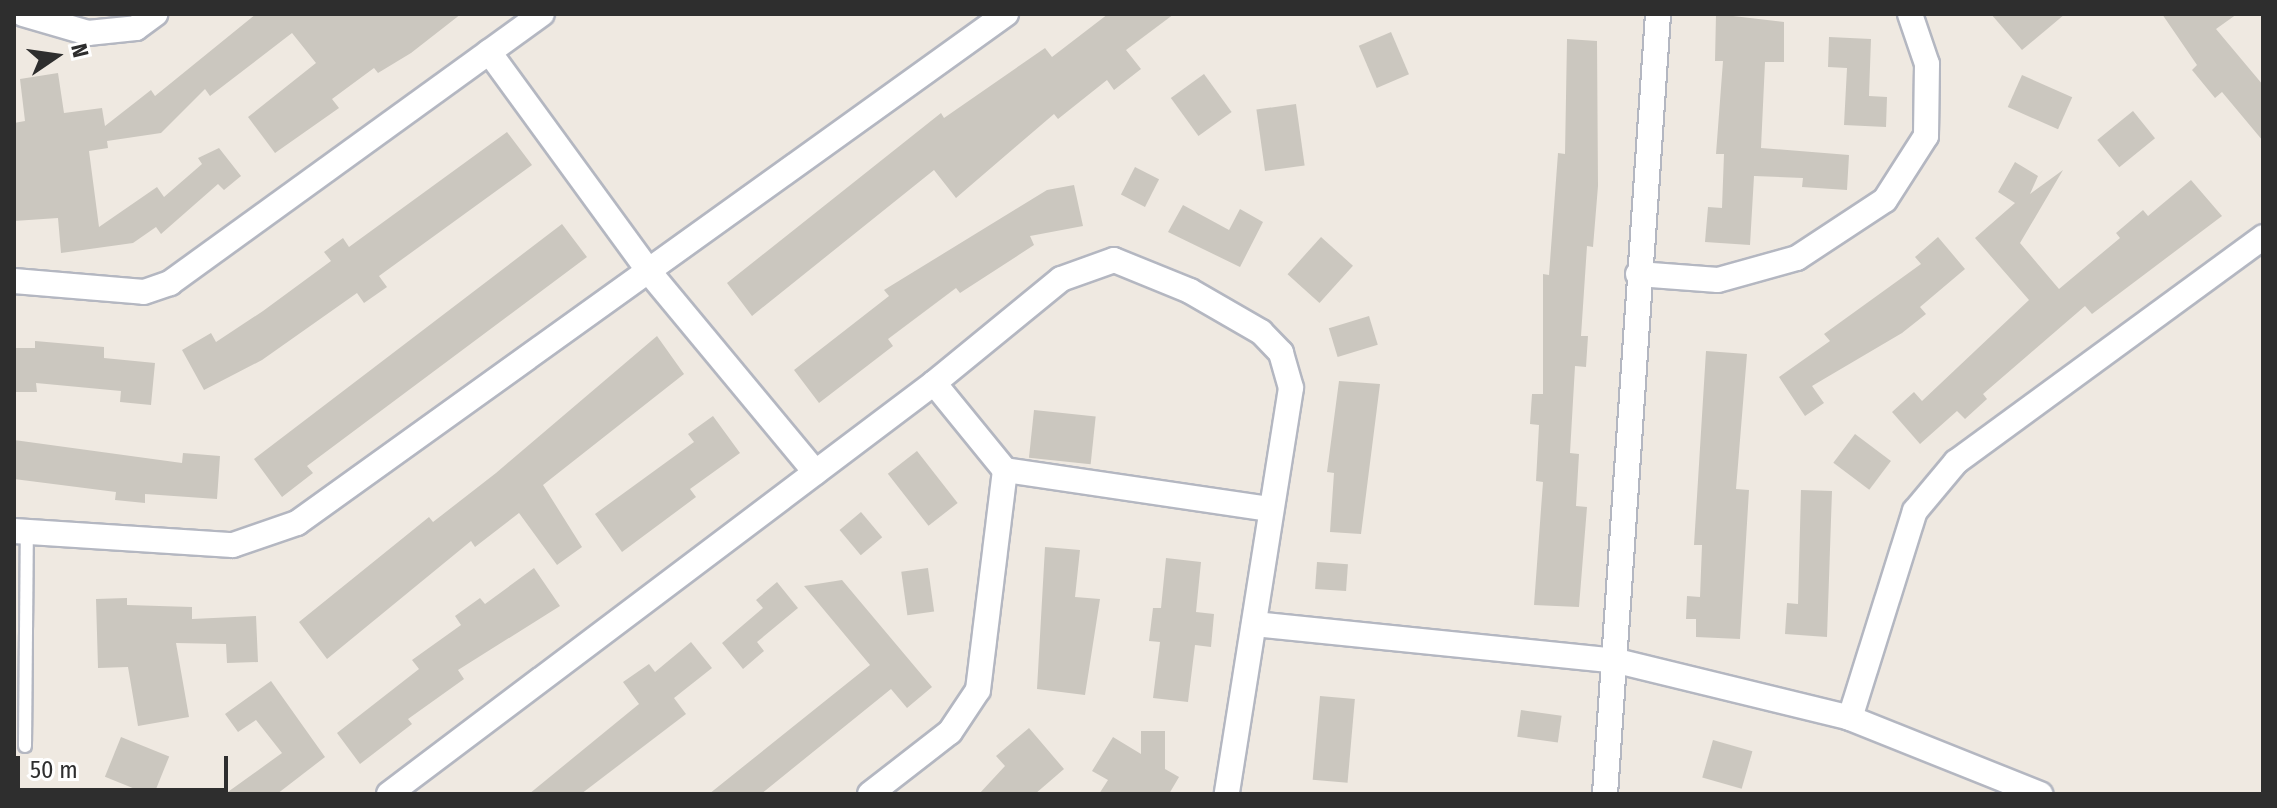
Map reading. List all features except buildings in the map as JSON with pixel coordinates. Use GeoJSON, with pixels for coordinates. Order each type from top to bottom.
{"type":"FeatureCollection","features":[{"type":"Feature","properties":{"kind":"street"},"geometry":{"type":"LineString","coordinates":[[23,14],[88,33],[136,28],[155,14]]}},
{"type":"Feature","properties":{"kind":"street"},"geometry":{"type":"LineString","coordinates":[[14,281],[144,292],[170,283],[542,14]]}},
{"type":"Feature","properties":{"kind":"street"},"geometry":{"type":"LineString","coordinates":[[21,534],[233,545],[267,538],[650,273],[1006,14]]}},
{"type":"Feature","properties":{"kind":"street"},"geometry":{"type":"LineString","coordinates":[[1605,794],[1617,661],[1638,274],[1658,14]]}},
{"type":"Feature","properties":{"kind":"street"},"geometry":{"type":"LineString","coordinates":[[1638,274],[1718,280],[1797,258],[1885,200],[1926,136],[1927,64],[1910,14]]}},
{"type":"Feature","properties":{"kind":"street"},"geometry":{"type":"LineString","coordinates":[[489,52],[650,273],[815,472]]}},
{"type":"Feature","properties":{"kind":"street"},"geometry":{"type":"LineString","coordinates":[[1850,718],[1915,511],[1956,462],[2263,237]]}},
{"type":"Feature","properties":{"kind":"street"},"geometry":{"type":"LineString","coordinates":[[389,794],[934,383],[1061,279],[1114,260],[1190,291],[1261,332],[1281,353],[1291,388],[1227,794]]}},
{"type":"Feature","properties":{"kind":"street"},"geometry":{"type":"LineString","coordinates":[[934,383],[1005,470],[1270,509]]}},
{"type":"Feature","properties":{"kind":"street"},"geometry":{"type":"LineString","coordinates":[[870,794],[950,732],[978,690],[1005,470]]}},
{"type":"Feature","properties":{"kind":"street"},"geometry":{"type":"LineString","coordinates":[[1254,624],[1617,661],[1850,718],[2040,794]]}},
{"type":"Feature","properties":{"kind":"lane"},"geometry":{"type":"LineString","coordinates":[[21,534],[20,657],[25,746]]}}]}
